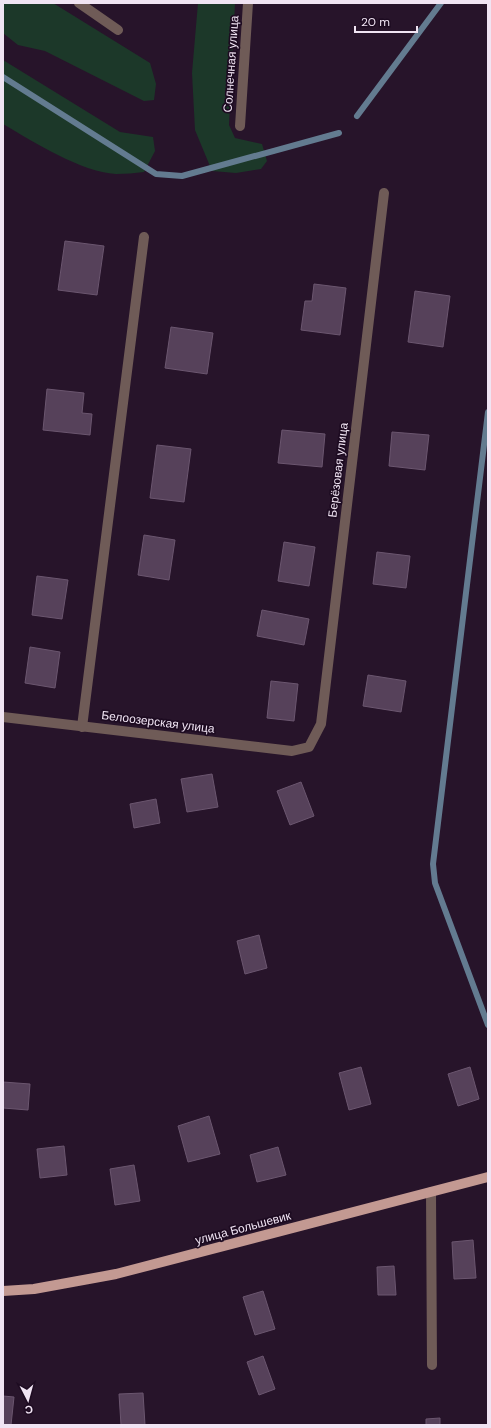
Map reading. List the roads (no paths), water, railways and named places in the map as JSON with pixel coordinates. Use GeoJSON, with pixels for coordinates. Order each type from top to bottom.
{"type":"FeatureCollection","features":[{"type":"Feature","properties":{"kind":"main road","name":"улица Большевик"},"geometry":{"type":"LineString","coordinates":[[3,1290],[34,1289],[116,1274],[488,1177]]}},
{"type":"Feature","properties":{"kind":"street"},"geometry":{"type":"LineString","coordinates":[[79,3],[118,30]]}},
{"type":"Feature","properties":{"kind":"street","name":"Солнечная улица"},"geometry":{"type":"LineString","coordinates":[[240,126],[248,3]]}},
{"type":"Feature","properties":{"kind":"street","name":"Берёзовая улица"},"geometry":{"type":"LineString","coordinates":[[309,747],[321,724],[384,193]]}},
{"type":"Feature","properties":{"kind":"street"},"geometry":{"type":"LineString","coordinates":[[82,726],[144,237]]}},
{"type":"Feature","properties":{"kind":"street","name":"Белоозерская улица"},"geometry":{"type":"LineString","coordinates":[[3,718],[292,751],[309,747]]}},
{"type":"Feature","properties":{"kind":"street"},"geometry":{"type":"LineString","coordinates":[[431,1192],[432,1365]]}},
{"type":"Feature","properties":{"kind":"waterway"},"geometry":{"type":"LineString","coordinates":[[357,116],[441,3]]}},
{"type":"Feature","properties":{"kind":"waterway"},"geometry":{"type":"LineString","coordinates":[[3,77],[156,174],[182,176],[339,133]]}},
{"type":"Feature","properties":{"kind":"waterway"},"geometry":{"type":"LineString","coordinates":[[488,412],[433,864],[435,883],[488,1025]]}}]}
